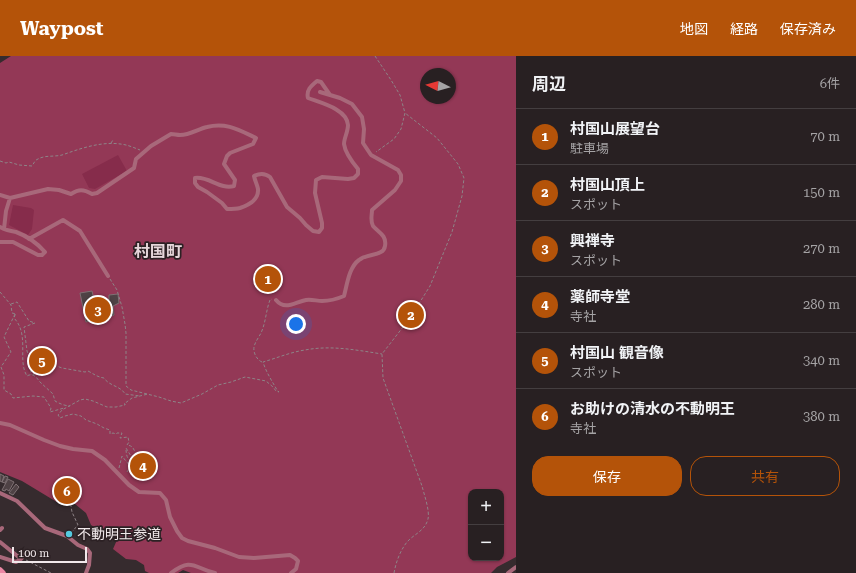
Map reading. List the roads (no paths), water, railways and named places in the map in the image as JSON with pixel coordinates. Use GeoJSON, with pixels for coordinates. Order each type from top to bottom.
{"type":"FeatureCollection","features":[{"type":"Feature","properties":{"kind":"main road"},"geometry":{"type":"LineString","coordinates":[[0,570],[3,573]]}},
{"type":"Feature","properties":{"kind":"street"},"geometry":{"type":"LineString","coordinates":[[0,195],[10,198],[48,189],[59,190],[70,194],[78,190],[87,191],[92,194],[97,193],[134,168],[136,159],[150,146],[171,134],[180,135],[209,126],[222,125],[230,126],[256,138],[253,144],[230,153],[227,156],[224,164],[235,180],[234,186],[229,187],[218,185],[201,177],[195,178],[195,182],[198,187],[222,203],[227,209],[240,208],[253,202],[256,198],[258,189],[254,176],[266,174],[270,177],[287,207],[306,225],[318,232],[322,228],[322,223],[315,193],[316,180],[322,177],[348,179],[354,178],[358,174],[358,169],[351,161],[344,145],[348,126],[347,118],[341,112],[329,105],[308,98],[307,94],[309,88],[317,81],[321,82],[330,95]]}},
{"type":"Feature","properties":{"kind":"street"},"geometry":{"type":"LineString","coordinates":[[276,300],[280,304],[285,305],[295,304],[305,300],[336,300],[344,296],[351,273],[357,261],[365,256],[380,252],[384,249],[386,244],[381,232],[373,226],[371,220],[372,210],[395,190],[401,181],[401,175],[398,170],[371,155],[363,142],[364,129],[362,117],[352,104],[340,98],[320,92]]}},
{"type":"Feature","properties":{"kind":"street"},"geometry":{"type":"LineString","coordinates":[[0,242],[13,242],[38,255],[42,255],[45,252],[29,238],[2,228],[10,198]]}},
{"type":"Feature","properties":{"kind":"street"},"geometry":{"type":"LineString","coordinates":[[29,238],[63,220],[80,231],[108,276]]}},
{"type":"Feature","properties":{"kind":"street"},"geometry":{"type":"LineString","coordinates":[[0,423],[10,425],[60,446],[92,452],[105,460],[128,485],[135,490],[139,492],[160,493],[166,500],[170,517],[177,532],[182,538],[239,557],[254,558],[290,555],[298,562],[296,569],[291,573]]}},
{"type":"Feature","properties":{"kind":"street"},"geometry":{"type":"LineString","coordinates":[[0,493],[17,501],[45,528],[68,537],[74,543],[88,549],[89,565],[86,573]]}},
{"type":"Feature","properties":{"kind":"street"},"geometry":{"type":"LineString","coordinates":[[0,542],[21,559]]}},
{"type":"Feature","properties":{"kind":"street"},"geometry":{"type":"LineString","coordinates":[[0,557],[16,562],[25,554]]}},
{"type":"Feature","properties":{"kind":"street"},"geometry":{"type":"LineString","coordinates":[[171,573],[179,567],[188,564],[215,573]]}},
{"type":"Feature","properties":{"kind":"street"},"geometry":{"type":"LineString","coordinates":[[508,573],[516,567]]}},
{"type":"Feature","properties":{"kind":"waterway"},"geometry":{"type":"LineString","coordinates":[[69,491],[72,504]]}},
{"type":"Feature","properties":{"kind":"place","name":"村国山展望台"},"geometry":{"type":"Point","coordinates":[268,279]}},
{"type":"Feature","properties":{"kind":"place","name":"興禅寺"},"geometry":{"type":"Point","coordinates":[98,310]}},
{"type":"Feature","properties":{"kind":"place","name":"村国山頂上"},"geometry":{"type":"Point","coordinates":[411,315]}},
{"type":"Feature","properties":{"kind":"place","name":"村国山 観音像"},"geometry":{"type":"Point","coordinates":[42,361]}},
{"type":"Feature","properties":{"kind":"place","name":"薬師寺堂"},"geometry":{"type":"Point","coordinates":[143,466]}},
{"type":"Feature","properties":{"kind":"place","name":"お助けの清水の不動明王"},"geometry":{"type":"Point","coordinates":[67,491]}},
{"type":"Feature","properties":{"kind":"place","name":"不動明王参道"},"geometry":{"type":"Point","coordinates":[69,534]}},
{"type":"Feature","properties":{"kind":"district","name":"村国町"},"geometry":{"type":"Point","coordinates":[158,251]}}]}
